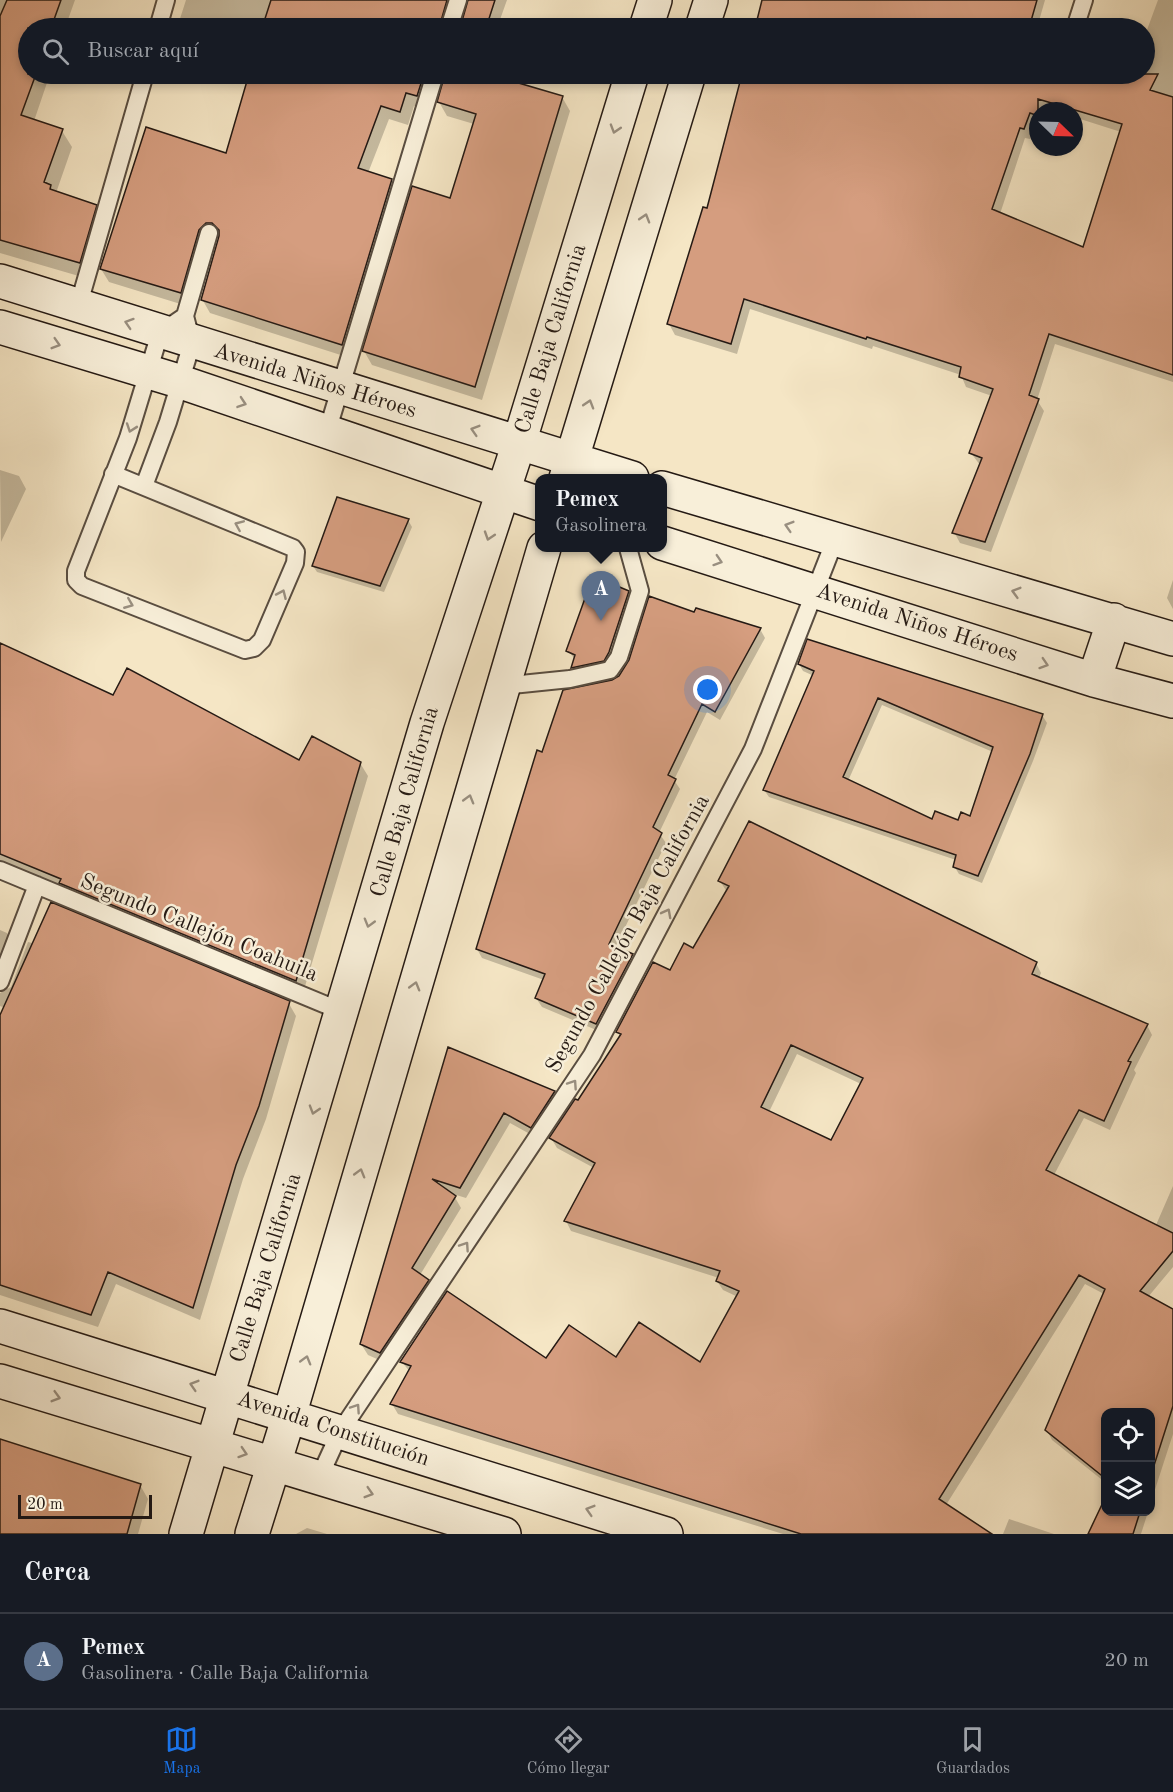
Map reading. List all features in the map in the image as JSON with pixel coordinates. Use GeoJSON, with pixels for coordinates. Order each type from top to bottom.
{"type":"FeatureCollection","features":[{"type":"Feature","properties":{"kind":"street"},"geometry":{"type":"LineString","coordinates":[[649,18],[655,0]]}},
{"type":"Feature","properties":{"kind":"street"},"geometry":{"type":"LineString","coordinates":[[705,18],[711,0]]}},
{"type":"Feature","properties":{"kind":"street","name":"Calle Baja California"},"geometry":{"type":"LineString","coordinates":[[186,1534],[343,1012],[427,723],[519,444],[629,84]]}},
{"type":"Feature","properties":{"kind":"street"},"geometry":{"type":"LineString","coordinates":[[569,470],[685,84]]}},
{"type":"Feature","properties":{"kind":"street","name":"Avenida Niños Héroes"},"geometry":{"type":"LineString","coordinates":[[0,281],[78,307],[179,331],[340,388],[519,444],[569,470],[600,474]]}},
{"type":"Feature","properties":{"kind":"street","name":"Avenida Niños Héroes"},"geometry":{"type":"LineString","coordinates":[[0,327],[148,372],[535,503]]}},
{"type":"Feature","properties":{"kind":"street"},"geometry":{"type":"LineString","coordinates":[[667,489],[1173,639]]}},
{"type":"Feature","properties":{"kind":"street","name":"Avenida Niños Héroes"},"geometry":{"type":"LineString","coordinates":[[667,544],[1094,680],[1173,701]]}},
{"type":"Feature","properties":{"kind":"street"},"geometry":{"type":"LineString","coordinates":[[252,1534],[289,1416],[543,552]]}},
{"type":"Feature","properties":{"kind":"street"},"geometry":{"type":"LineString","coordinates":[[1094,680],[1114,620]]}},
{"type":"Feature","properties":{"kind":"street","name":"Avenida Constitución"},"geometry":{"type":"LineString","coordinates":[[0,1326],[666,1534]]}},
{"type":"Feature","properties":{"kind":"street"},"geometry":{"type":"LineString","coordinates":[[0,1381],[213,1443],[504,1534]]}},
{"type":"Feature","properties":{"kind":"lane"},"geometry":{"type":"LineString","coordinates":[[161,18],[166,0]]}},
{"type":"Feature","properties":{"kind":"lane"},"geometry":{"type":"LineString","coordinates":[[452,18],[458,0]]}},
{"type":"Feature","properties":{"kind":"lane"},"geometry":{"type":"LineString","coordinates":[[1078,18],[1084,0]]}},
{"type":"Feature","properties":{"kind":"lane"},"geometry":{"type":"LineString","coordinates":[[78,307],[142,84]]}},
{"type":"Feature","properties":{"kind":"lane"},"geometry":{"type":"LineString","coordinates":[[327,432],[432,84]]}},
{"type":"Feature","properties":{"kind":"lane"},"geometry":{"type":"LineString","coordinates":[[144,486],[181,383],[179,331],[209,233]]}},
{"type":"Feature","properties":{"kind":"lane"},"geometry":{"type":"LineString","coordinates":[[113,474],[293,548],[296,552],[295,563],[262,640],[254,648],[245,650],[82,586],[76,580],[76,571],[148,372],[179,331]]}},
{"type":"Feature","properties":{"kind":"lane","name":"Segundo Callejón Baja California"},"geometry":{"type":"LineString","coordinates":[[319,1478],[340,1432],[592,1055],[753,749],[835,540]]}},
{"type":"Feature","properties":{"kind":"lane"},"geometry":{"type":"LineString","coordinates":[[502,687],[570,679],[610,670],[619,657],[640,591],[629,552]]}},
{"type":"Feature","properties":{"kind":"lane","name":"Segundo Callejón Coahuila"},"geometry":{"type":"LineString","coordinates":[[0,870],[343,1012]]}},
{"type":"Feature","properties":{"kind":"lane"},"geometry":{"type":"LineString","coordinates":[[0,982],[37,885]]}},
{"type":"Feature","properties":{"kind":"building"},"geometry":{"type":"Polygon","coordinates":[[[7,0],[61,0],[55,18],[18,18],[18,84],[32,84],[21,115],[63,129],[44,182],[51,185],[50,189],[97,205],[80,263],[0,240],[0,16],[7,0]]]}},
{"type":"Feature","properties":{"kind":"building"},"geometry":{"type":"Polygon","coordinates":[[[271,0],[447,0],[442,18],[265,18],[271,0]]]}},
{"type":"Feature","properties":{"kind":"building"},"geometry":{"type":"Polygon","coordinates":[[[468,0],[495,0],[489,18],[463,18],[468,0]]]}},
{"type":"Feature","properties":{"kind":"building"},"geometry":{"type":"Polygon","coordinates":[[[762,0],[1037,0],[1032,18],[758,18],[762,0]]]}},
{"type":"Feature","properties":{"kind":"building"},"geometry":{"type":"Polygon","coordinates":[[[246,84],[421,84],[417,96],[406,93],[400,112],[381,106],[358,168],[392,179],[342,345],[201,300],[219,236],[219,230],[212,223],[206,223],[199,230],[181,293],[100,269],[146,127],[226,153],[246,84]]]}},
{"type":"Feature","properties":{"kind":"building"},"geometry":{"type":"Polygon","coordinates":[[[442,84],[522,84],[563,96],[475,387],[362,351],[412,186],[450,198],[476,114],[437,102],[442,84]]]}},
{"type":"Feature","properties":{"kind":"building"},"geometry":{"type":"Polygon","coordinates":[[[739,84],[1153,84],[1150,90],[1173,97],[1173,375],[1049,334],[1029,395],[1039,399],[985,542],[952,533],[982,458],[969,453],[993,389],[959,377],[961,367],[744,299],[731,344],[667,324],[703,207],[707,208],[739,84]],[[1038,99],[1038,102],[1029,102],[1029,116],[1024,129],[1020,128],[992,209],[1083,247],[1122,124],[1083,112],[1083,102],[1048,102],[1038,99]]]}},
{"type":"Feature","properties":{"kind":"building"},"geometry":{"type":"Polygon","coordinates":[[[337,497],[409,519],[380,586],[312,566],[337,497]]]}},
{"type":"Feature","properties":{"kind":"building"},"geometry":{"type":"Polygon","coordinates":[[[593,576],[629,591],[604,661],[571,668],[575,655],[566,651],[593,576]]]}},
{"type":"Feature","properties":{"kind":"building"},"geometry":{"type":"Polygon","coordinates":[[[649,596],[694,612],[696,608],[761,628],[715,712],[702,704],[668,775],[676,779],[653,827],[662,833],[609,944],[633,954],[596,1024],[535,998],[545,974],[476,949],[537,750],[542,752],[563,690],[612,680],[619,676],[629,660],[649,596]]]}},
{"type":"Feature","properties":{"kind":"building"},"geometry":{"type":"Polygon","coordinates":[[[807,639],[1043,714],[1030,754],[978,876],[953,867],[956,855],[763,790],[814,671],[798,664],[807,639]],[[878,698],[843,777],[932,819],[935,811],[958,820],[961,812],[970,816],[993,747],[878,698]]]}},
{"type":"Feature","properties":{"kind":"building"},"geometry":{"type":"Polygon","coordinates":[[[0,643],[113,695],[127,668],[299,760],[312,736],[361,762],[296,981],[59,883],[61,879],[0,854],[0,643]]]}},
{"type":"Feature","properties":{"kind":"building"},"geometry":{"type":"Polygon","coordinates":[[[749,821],[1037,962],[1032,974],[1148,1024],[1128,1061],[1131,1062],[1104,1121],[1079,1110],[1046,1170],[1173,1233],[1173,1251],[1140,1291],[1173,1309],[1173,1406],[1155,1462],[1155,1408],[1101,1408],[1101,1475],[1045,1430],[1105,1289],[1079,1275],[939,1499],[992,1534],[801,1534],[390,1404],[411,1366],[400,1362],[447,1291],[546,1358],[569,1325],[616,1357],[639,1322],[700,1362],[739,1291],[716,1281],[720,1271],[564,1221],[595,1163],[549,1138],[575,1099],[578,1100],[621,1034],[616,1032],[653,962],[670,970],[684,943],[693,948],[729,886],[718,881],[749,821]],[[791,1045],[761,1107],[831,1140],[863,1078],[791,1045]]]}},
{"type":"Feature","properties":{"kind":"building"},"geometry":{"type":"Polygon","coordinates":[[[51,902],[290,1001],[259,1106],[236,1165],[193,1308],[108,1272],[91,1315],[0,1285],[0,1015],[51,902]]]}},
{"type":"Feature","properties":{"kind":"building"},"geometry":{"type":"Polygon","coordinates":[[[448,1047],[555,1091],[531,1128],[504,1113],[460,1188],[432,1179],[456,1196],[412,1268],[429,1280],[380,1353],[360,1344],[448,1047]]]}},
{"type":"Feature","properties":{"kind":"building"},"geometry":{"type":"Polygon","coordinates":[[[0,1439],[141,1484],[127,1534],[0,1534],[0,1439]]]}},
{"type":"Feature","properties":{"kind":"building"},"geometry":{"type":"Polygon","coordinates":[[[1101,1507],[1101,1516],[1139,1516],[1133,1534],[1088,1534],[1101,1507]]]}},
{"type":"Feature","properties":{"kind":"place","name":"Pemex"},"geometry":{"type":"Point","coordinates":[601,621]}}]}
